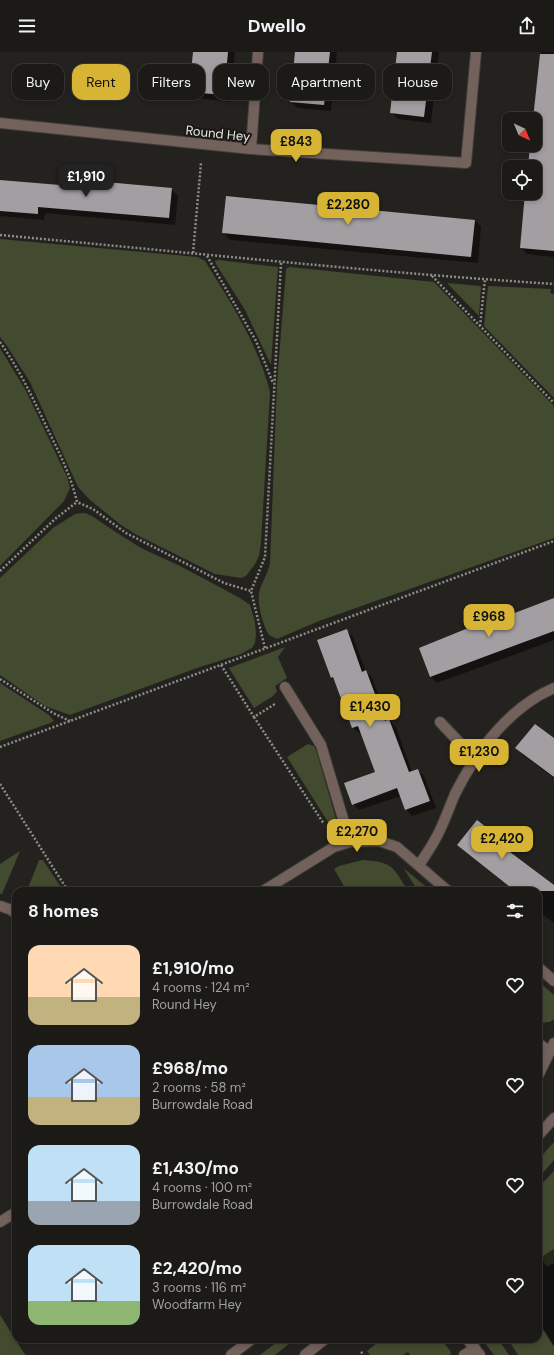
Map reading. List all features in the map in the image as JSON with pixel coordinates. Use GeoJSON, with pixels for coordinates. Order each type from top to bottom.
{"type":"FeatureCollection","features":[{"type":"Feature","properties":{"kind":"street"},"geometry":{"type":"LineString","coordinates":[[251,149],[258,52]]}},
{"type":"Feature","properties":{"kind":"street","name":"Round Hey"},"geometry":{"type":"LineString","coordinates":[[0,123],[251,149],[466,163],[476,52]]}},
{"type":"Feature","properties":{"kind":"street"},"geometry":{"type":"LineString","coordinates":[[418,865],[437,837],[455,794],[476,756],[509,718],[533,700],[554,688]]}},
{"type":"Feature","properties":{"kind":"street"},"geometry":{"type":"LineString","coordinates":[[287,691],[321,745],[350,842]]}},
{"type":"Feature","properties":{"kind":"street"},"geometry":{"type":"LineString","coordinates":[[440,722],[458,741],[476,756]]}},
{"type":"Feature","properties":{"kind":"street"},"geometry":{"type":"LineString","coordinates":[[269,887],[334,847],[350,842],[378,841],[397,847],[443,887]]}},
{"type":"Feature","properties":{"kind":"street"},"geometry":{"type":"LineString","coordinates":[[0,906],[12,911]]}},
{"type":"Feature","properties":{"kind":"street"},"geometry":{"type":"LineString","coordinates":[[542,970],[554,981]]}},
{"type":"Feature","properties":{"kind":"street"},"geometry":{"type":"LineString","coordinates":[[542,1043],[552,1047],[542,1068]]}},
{"type":"Feature","properties":{"kind":"street"},"geometry":{"type":"LineString","coordinates":[[542,1132],[554,1118]]}},
{"type":"Feature","properties":{"kind":"street"},"geometry":{"type":"LineString","coordinates":[[0,1222],[12,1214]]}},
{"type":"Feature","properties":{"kind":"street"},"geometry":{"type":"LineString","coordinates":[[232,1355],[247,1343]]}},
{"type":"Feature","properties":{"kind":"street"},"geometry":{"type":"LineString","coordinates":[[305,1355],[320,1343]]}},
{"type":"Feature","properties":{"kind":"street"},"geometry":{"type":"LineString","coordinates":[[464,1355],[477,1352],[470,1343]]}},
{"type":"Feature","properties":{"kind":"path"},"geometry":{"type":"LineString","coordinates":[[193,253],[203,144]]}},
{"type":"Feature","properties":{"kind":"path"},"geometry":{"type":"LineString","coordinates":[[0,235],[193,253],[281,263],[432,276],[554,284]]}},
{"type":"Feature","properties":{"kind":"path"},"geometry":{"type":"LineString","coordinates":[[207,255],[256,341],[274,385]]}},
{"type":"Feature","properties":{"kind":"path"},"geometry":{"type":"LineString","coordinates":[[265,648],[250,591],[265,557],[281,263]]}},
{"type":"Feature","properties":{"kind":"path"},"geometry":{"type":"LineString","coordinates":[[432,276],[554,403]]}},
{"type":"Feature","properties":{"kind":"path"},"geometry":{"type":"LineString","coordinates":[[480,326],[485,279]]}},
{"type":"Feature","properties":{"kind":"path"},"geometry":{"type":"LineString","coordinates":[[0,342],[31,392],[68,470],[77,502]]}},
{"type":"Feature","properties":{"kind":"path"},"geometry":{"type":"LineString","coordinates":[[77,502],[93,509],[126,533],[224,583],[250,591]]}},
{"type":"Feature","properties":{"kind":"path"},"geometry":{"type":"LineString","coordinates":[[0,571],[55,519],[77,502]]}},
{"type":"Feature","properties":{"kind":"path"},"geometry":{"type":"LineString","coordinates":[[0,747],[554,541]]}},
{"type":"Feature","properties":{"kind":"path"},"geometry":{"type":"LineString","coordinates":[[221,666],[328,830],[345,823]]}},
{"type":"Feature","properties":{"kind":"path"},"geometry":{"type":"LineString","coordinates":[[0,679],[53,713],[70,721]]}},
{"type":"Feature","properties":{"kind":"path"},"geometry":{"type":"LineString","coordinates":[[254,717],[287,691]]}},
{"type":"Feature","properties":{"kind":"path"},"geometry":{"type":"LineString","coordinates":[[0,784],[65,887]]}},
{"type":"Feature","properties":{"kind":"path"},"geometry":{"type":"LineString","coordinates":[[361,1352],[364,1355]]}},
{"type":"Feature","properties":{"kind":"green space"},"geometry":{"type":"Polygon","coordinates":[[[0,239],[197,257],[205,261],[243,324],[265,374],[270,392],[261,543],[259,556],[246,576],[241,578],[215,574],[137,535],[121,525],[90,500],[78,487],[30,382],[0,337],[0,239]]]}},
{"type":"Feature","properties":{"kind":"green space"},"geometry":{"type":"Polygon","coordinates":[[[219,260],[278,267],[271,365],[245,310],[216,264],[215,261],[219,260]]]}},
{"type":"Feature","properties":{"kind":"green space"},"geometry":{"type":"Polygon","coordinates":[[[290,267],[434,282],[554,406],[554,538],[319,621],[277,639],[269,635],[261,615],[259,593],[270,563],[277,383],[286,270],[290,267]]]}},
{"type":"Feature","properties":{"kind":"green space"},"geometry":{"type":"Polygon","coordinates":[[[447,283],[481,286],[479,316],[447,283]]]}},
{"type":"Feature","properties":{"kind":"green space"},"geometry":{"type":"Polygon","coordinates":[[[488,286],[551,289],[550,293],[554,294],[554,398],[484,326],[488,286]]]}},
{"type":"Feature","properties":{"kind":"green space"},"geometry":{"type":"Polygon","coordinates":[[[0,348],[26,391],[67,477],[70,488],[64,501],[0,566],[0,348]]]}},
{"type":"Feature","properties":{"kind":"green space"},"geometry":{"type":"Polygon","coordinates":[[[85,513],[141,548],[180,566],[240,598],[250,605],[255,622],[256,635],[255,643],[252,648],[241,654],[197,668],[70,715],[45,706],[0,675],[0,578],[53,528],[75,514],[85,513]]]}},
{"type":"Feature","properties":{"kind":"green space"},"geometry":{"type":"Polygon","coordinates":[[[285,647],[278,657],[287,678],[275,686],[277,691],[273,696],[254,708],[229,668],[285,647]]]}},
{"type":"Feature","properties":{"kind":"green space"},"geometry":{"type":"Polygon","coordinates":[[[0,683],[49,715],[54,721],[0,741],[0,683]]]}},
{"type":"Feature","properties":{"kind":"green space"},"geometry":{"type":"Polygon","coordinates":[[[308,744],[314,746],[316,750],[336,819],[328,822],[287,757],[308,744]]]}},
{"type":"Feature","properties":{"kind":"green space"},"geometry":{"type":"Polygon","coordinates":[[[20,851],[2,894],[0,894],[0,864],[20,851]]]}},
{"type":"Feature","properties":{"kind":"green space"},"geometry":{"type":"Polygon","coordinates":[[[39,860],[43,860],[61,887],[29,887],[39,860]]]}},
{"type":"Feature","properties":{"kind":"green space"},"geometry":{"type":"Polygon","coordinates":[[[363,860],[381,862],[391,867],[395,871],[406,887],[345,887],[334,869],[339,866],[363,860]]]}},
{"type":"Feature","properties":{"kind":"green space"},"geometry":{"type":"Polygon","coordinates":[[[404,869],[426,887],[415,887],[404,869]]]}},
{"type":"Feature","properties":{"kind":"green space"},"geometry":{"type":"Polygon","coordinates":[[[542,984],[554,995],[554,1019],[550,1022],[542,1023],[542,984]]]}},
{"type":"Feature","properties":{"kind":"green space"},"geometry":{"type":"Polygon","coordinates":[[[554,1142],[554,1160],[542,1174],[542,1156],[554,1142]]]}},
{"type":"Feature","properties":{"kind":"green space"},"geometry":{"type":"Polygon","coordinates":[[[554,1171],[554,1263],[547,1267],[542,1260],[542,1184],[554,1171]]]}},
{"type":"Feature","properties":{"kind":"green space"},"geometry":{"type":"Polygon","coordinates":[[[0,1315],[12,1334],[12,1343],[18,1343],[26,1355],[0,1355],[0,1315]]]}},
{"type":"Feature","properties":{"kind":"green space"},"geometry":{"type":"Polygon","coordinates":[[[542,1328],[554,1347],[554,1355],[518,1355],[510,1343],[542,1343],[542,1328]]]}},
{"type":"Feature","properties":{"kind":"green space"},"geometry":{"type":"Polygon","coordinates":[[[276,1343],[290,1343],[275,1355],[260,1355],[276,1343]]]}},
{"type":"Feature","properties":{"kind":"green space"},"geometry":{"type":"Polygon","coordinates":[[[377,1343],[444,1343],[451,1352],[450,1355],[410,1355],[408,1352],[403,1355],[370,1355],[367,1351],[377,1343]]]}},
{"type":"Feature","properties":{"kind":"green space"},"geometry":{"type":"Polygon","coordinates":[[[485,1343],[501,1343],[509,1355],[494,1355],[485,1343]]]}},
{"type":"Feature","properties":{"kind":"building"},"geometry":{"type":"Polygon","coordinates":[[[193,52],[228,52],[227,64],[213,64],[213,94],[205,93],[205,64],[192,64],[193,52]]]}},
{"type":"Feature","properties":{"kind":"building"},"geometry":{"type":"Polygon","coordinates":[[[295,52],[330,52],[329,64],[294,64],[295,52]]]}},
{"type":"Feature","properties":{"kind":"building"},"geometry":{"type":"Polygon","coordinates":[[[397,52],[432,52],[431,64],[396,64],[397,52]]]}},
{"type":"Feature","properties":{"kind":"building"},"geometry":{"type":"Polygon","coordinates":[[[540,54],[554,54],[554,251],[520,248],[524,200],[542,200],[542,160],[529,160],[529,152],[542,152],[542,112],[534,112],[540,54]]]}},
{"type":"Feature","properties":{"kind":"building"},"geometry":{"type":"Polygon","coordinates":[[[290,100],[325,100],[324,105],[290,102],[290,100]]]}},
{"type":"Feature","properties":{"kind":"building"},"geometry":{"type":"Polygon","coordinates":[[[391,100],[426,100],[424,117],[390,113],[391,100]]]}},
{"type":"Feature","properties":{"kind":"building"},"geometry":{"type":"Polygon","coordinates":[[[61,178],[172,188],[169,218],[38,207],[38,214],[0,211],[0,180],[60,185],[61,178]]]}},
{"type":"Feature","properties":{"kind":"building"},"geometry":{"type":"Polygon","coordinates":[[[226,196],[475,220],[471,257],[222,233],[226,196]]]}},
{"type":"Feature","properties":{"kind":"building"},"geometry":{"type":"Polygon","coordinates":[[[554,598],[554,631],[430,677],[419,648],[483,622],[512,612],[512,614],[554,598]]]}},
{"type":"Feature","properties":{"kind":"building"},"geometry":{"type":"Polygon","coordinates":[[[347,629],[362,672],[366,670],[385,721],[389,719],[409,772],[418,769],[430,801],[405,810],[397,788],[352,805],[344,783],[375,772],[358,726],[352,728],[317,640],[347,629]]]}},
{"type":"Feature","properties":{"kind":"building"},"geometry":{"type":"Polygon","coordinates":[[[535,724],[554,738],[554,777],[515,748],[535,724]]]}},
{"type":"Feature","properties":{"kind":"building"},"geometry":{"type":"Polygon","coordinates":[[[477,820],[509,845],[506,849],[554,885],[554,891],[542,891],[542,887],[510,887],[457,845],[477,820]]]}}]}
